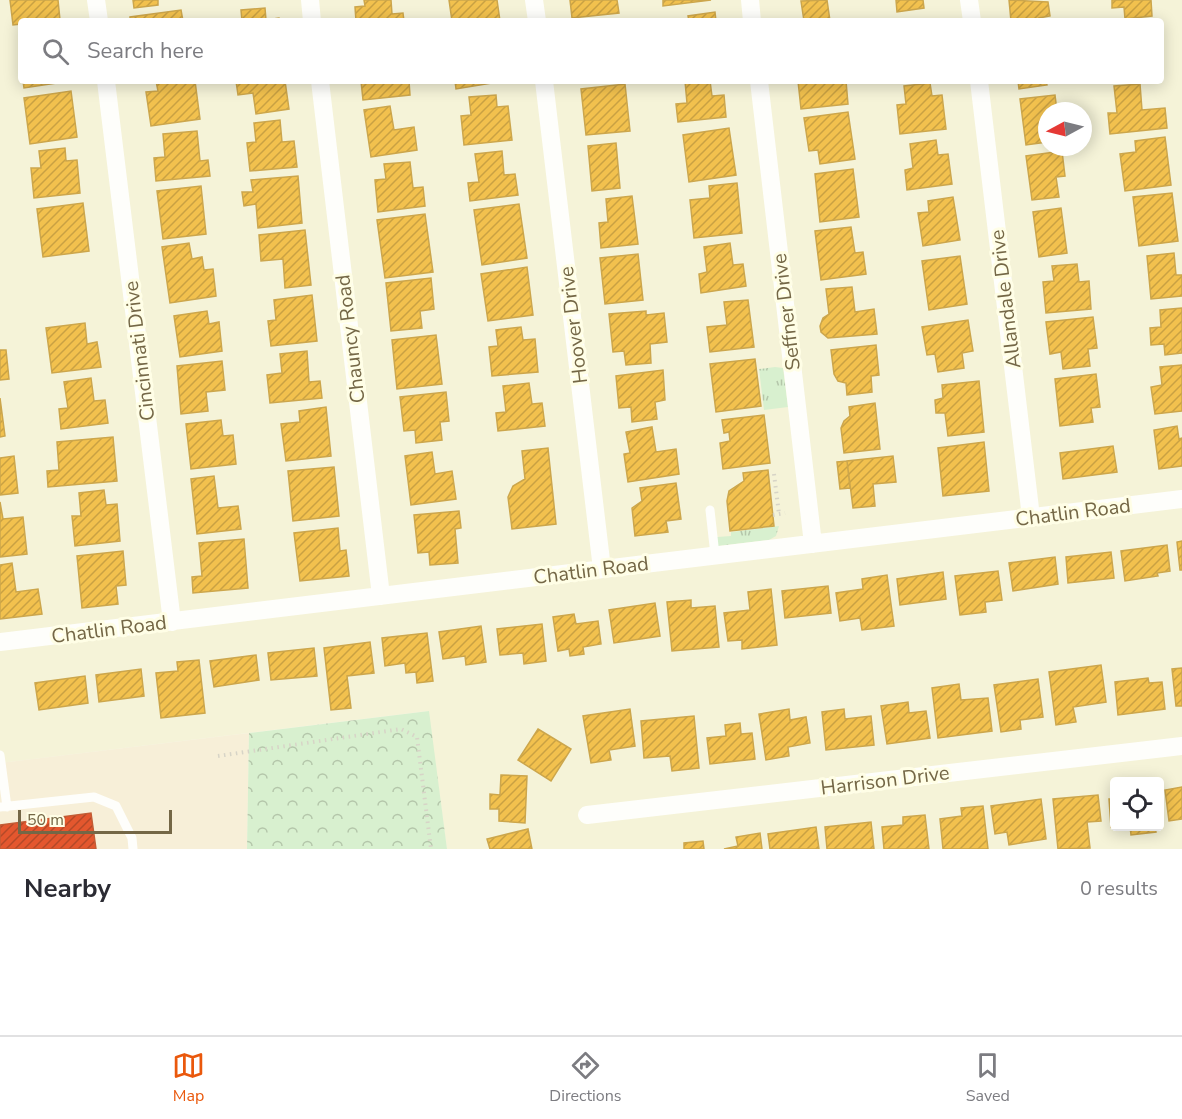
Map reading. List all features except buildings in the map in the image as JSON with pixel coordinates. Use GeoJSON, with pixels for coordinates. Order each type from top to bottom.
{"type":"FeatureCollection","features":[{"type":"Feature","properties":{"kind":"street"},"geometry":{"type":"LineString","coordinates":[[96,0],[99,18]]}},
{"type":"Feature","properties":{"kind":"street"},"geometry":{"type":"LineString","coordinates":[[310,0],[312,18]]}},
{"type":"Feature","properties":{"kind":"street"},"geometry":{"type":"LineString","coordinates":[[534,0],[537,18]]}},
{"type":"Feature","properties":{"kind":"street"},"geometry":{"type":"LineString","coordinates":[[750,0],[752,18]]}},
{"type":"Feature","properties":{"kind":"street"},"geometry":{"type":"LineString","coordinates":[[969,0],[972,18]]}},
{"type":"Feature","properties":{"kind":"street","name":"Cincinnati Drive"},"geometry":{"type":"LineString","coordinates":[[106,84],[172,622]]}},
{"type":"Feature","properties":{"kind":"street","name":"Chauncy Road"},"geometry":{"type":"LineString","coordinates":[[320,84],[381,596]]}},
{"type":"Feature","properties":{"kind":"street","name":"Hoover Drive"},"geometry":{"type":"LineString","coordinates":[[544,84],[602,569]]}},
{"type":"Feature","properties":{"kind":"street","name":"Seffner Drive"},"geometry":{"type":"LineString","coordinates":[[759,84],[813,544]]}},
{"type":"Feature","properties":{"kind":"street","name":"Allandale Drive"},"geometry":{"type":"LineString","coordinates":[[979,84],[1032,517]]}},
{"type":"Feature","properties":{"kind":"street","name":"Chatlin Road"},"geometry":{"type":"LineString","coordinates":[[0,642],[1182,499]]}},
{"type":"Feature","properties":{"kind":"street","name":"Harrison Drive"},"geometry":{"type":"LineString","coordinates":[[588,815],[1182,746]]}},
{"type":"Feature","properties":{"kind":"lane"},"geometry":{"type":"LineString","coordinates":[[710,510],[715,555]]}},
{"type":"Feature","properties":{"kind":"lane"},"geometry":{"type":"LineString","coordinates":[[0,755],[4,807],[94,796],[116,806],[132,838],[133,849]]}},
{"type":"Feature","properties":{"kind":"path"},"geometry":{"type":"LineString","coordinates":[[774,474],[778,514]]}},
{"type":"Feature","properties":{"kind":"path"},"geometry":{"type":"LineString","coordinates":[[773,514],[785,513]]}},
{"type":"Feature","properties":{"kind":"path"},"geometry":{"type":"LineString","coordinates":[[218,756],[401,729],[417,737],[431,849]]}},
{"type":"Feature","properties":{"kind":"shaded area"},"geometry":{"type":"Polygon","coordinates":[[[0,0],[1182,0],[1182,849],[447,849],[428,711],[0,763],[0,0]]]}},
{"type":"Feature","properties":{"kind":"shaded area"},"geometry":{"type":"Polygon","coordinates":[[[249,733],[247,849],[0,849],[0,763],[249,733]]]}},
{"type":"Feature","properties":{"kind":"green space"},"geometry":{"type":"Polygon","coordinates":[[[783,368],[788,407],[764,410],[759,369],[783,368]]]}},
{"type":"Feature","properties":{"kind":"green space"},"geometry":{"type":"Polygon","coordinates":[[[779,526],[776,536],[769,540],[718,546],[717,537],[731,536],[731,532],[779,526]]]}},
{"type":"Feature","properties":{"kind":"green space"},"geometry":{"type":"Polygon","coordinates":[[[429,711],[447,849],[247,849],[249,733],[429,711]]]}}]}
